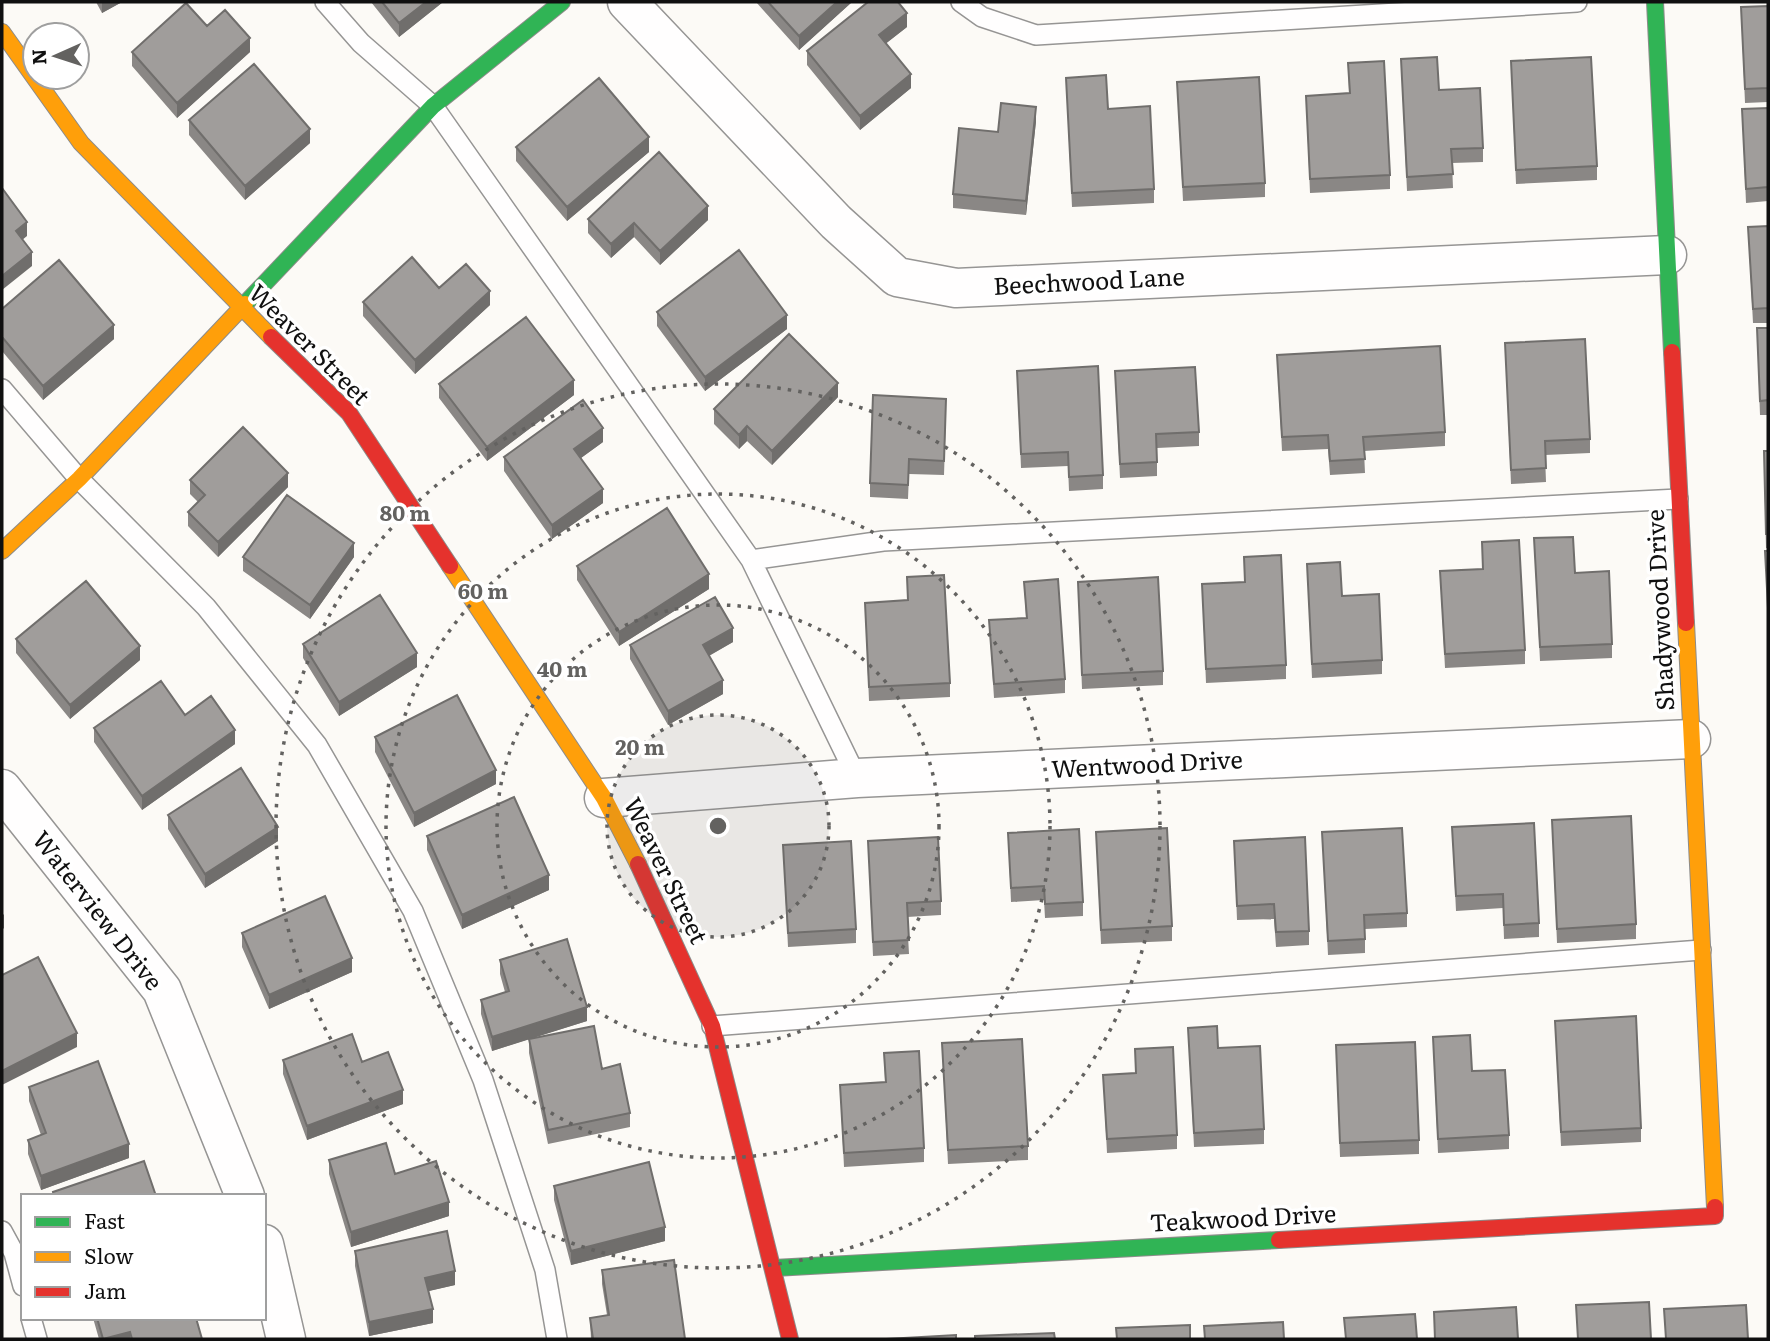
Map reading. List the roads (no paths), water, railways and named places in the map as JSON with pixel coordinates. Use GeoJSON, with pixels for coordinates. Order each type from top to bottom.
{"type":"FeatureCollection","features":[{"type":"Feature","properties":{"kind":"street"},"geometry":{"type":"LineString","coordinates":[[2,551],[79,479],[433,106],[562,2]]}},
{"type":"Feature","properties":{"kind":"street","name":"Beechwood Lane"},"geometry":{"type":"LineString","coordinates":[[627,2],[836,222],[897,277],[956,288],[1667,255]]}},
{"type":"Feature","properties":{"kind":"street","name":"Shadywood Drive"},"geometry":{"type":"LineString","coordinates":[[1655,2],[1715,1216]]}},
{"type":"Feature","properties":{"kind":"street","name":"Weaver Street"},"geometry":{"type":"LineString","coordinates":[[2,32],[81,143],[241,309],[349,413],[604,798],[653,893],[712,1026],[790,1339]]}},
{"type":"Feature","properties":{"kind":"street","name":"Wentwood Drive"},"geometry":{"type":"LineString","coordinates":[[604,798],[857,778],[1691,739]]}},
{"type":"Feature","properties":{"kind":"street","name":"Waterview Drive"},"geometry":{"type":"LineString","coordinates":[[2,789],[162,990],[244,1194]]}},
{"type":"Feature","properties":{"kind":"street","name":"Teakwood Drive"},"geometry":{"type":"LineString","coordinates":[[774,1268],[1715,1216]]}},
{"type":"Feature","properties":{"kind":"street"},"geometry":{"type":"LineString","coordinates":[[266,1253],[286,1339]]}},
{"type":"Feature","properties":{"kind":"lane"},"geometry":{"type":"LineString","coordinates":[[325,2],[361,43],[433,106],[751,560],[857,778]]}},
{"type":"Feature","properties":{"kind":"lane"},"geometry":{"type":"LineString","coordinates":[[961,2],[982,17],[1036,35],[1577,2]]}},
{"type":"Feature","properties":{"kind":"lane"},"geometry":{"type":"LineString","coordinates":[[2,390],[79,479],[206,607],[317,745],[413,911],[483,1080],[545,1270],[557,1339]]}},
{"type":"Feature","properties":{"kind":"lane"},"geometry":{"type":"LineString","coordinates":[[751,560],[883,541],[1678,499]]}},
{"type":"Feature","properties":{"kind":"lane"},"geometry":{"type":"LineString","coordinates":[[712,1026],[1701,950]]}},
{"type":"Feature","properties":{"kind":"lane"},"geometry":{"type":"LineString","coordinates":[[2,1231],[14,1253],[21,1279]]}},
{"type":"Feature","properties":{"kind":"lane"},"geometry":{"type":"LineString","coordinates":[[32,1320],[37,1339]]}}]}
